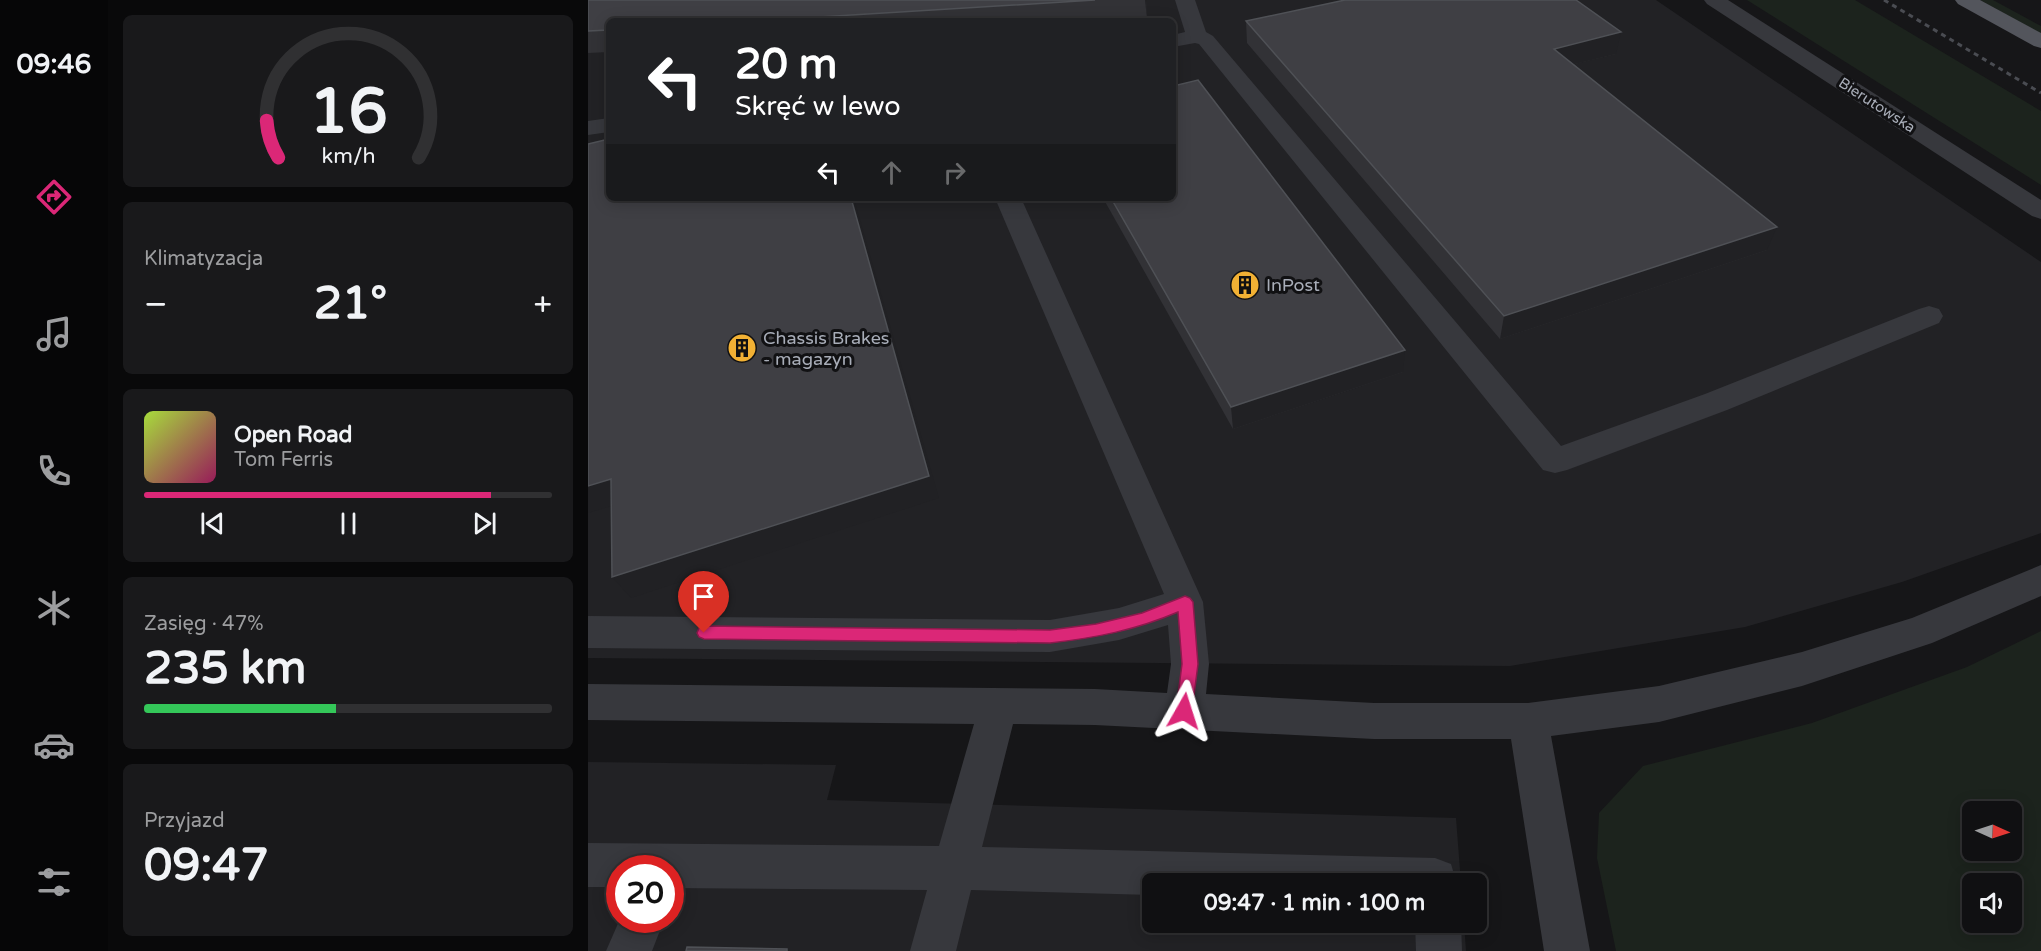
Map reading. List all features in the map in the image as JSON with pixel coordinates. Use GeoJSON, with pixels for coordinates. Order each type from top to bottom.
{"type":"FeatureCollection","features":[{"type":"Feature","properties":{"kind":"main road"},"geometry":{"type":"LineString","coordinates":[[1965,0],[2041,42]]}},
{"type":"Feature","properties":{"kind":"street"},"geometry":{"type":"LineString","coordinates":[[1186,0],[1185,38],[1206,40],[1555,461],[1716,402],[1929,316]]}},
{"type":"Feature","properties":{"kind":"street","name":"Bierutowska"},"geometry":{"type":"LineString","coordinates":[[1714,0],[2040,211]]}},
{"type":"Feature","properties":{"kind":"street"},"geometry":{"type":"LineString","coordinates":[[588,128],[606,125]]}},
{"type":"Feature","properties":{"kind":"street"},"geometry":{"type":"LineString","coordinates":[[1009,201],[1185,602],[1190,664],[1184,711]]}},
{"type":"Feature","properties":{"kind":"street"},"geometry":{"type":"LineString","coordinates":[[588,702],[998,706],[1184,711],[1374,721],[1528,721],[1659,704],[1802,669],[1919,632],[2041,580]]}},
{"type":"Feature","properties":{"kind":"street"},"geometry":{"type":"LineString","coordinates":[[588,632],[1050,636],[1096,631],[1144,619],[1185,602]]}},
{"type":"Feature","properties":{"kind":"street"},"geometry":{"type":"LineString","coordinates":[[933,951],[998,706]]}},
{"type":"Feature","properties":{"kind":"street"},"geometry":{"type":"LineString","coordinates":[[1528,721],[1567,951]]}},
{"type":"Feature","properties":{"kind":"street"},"geometry":{"type":"LineString","coordinates":[[588,865],[606,865]]}},
{"type":"Feature","properties":{"kind":"street"},"geometry":{"type":"LineString","coordinates":[[684,867],[954,868],[1154,873]]}},
{"type":"Feature","properties":{"kind":"street"},"geometry":{"type":"LineString","coordinates":[[629,951],[637,933]]}},
{"type":"Feature","properties":{"kind":"street"},"geometry":{"type":"LineString","coordinates":[[1438,933],[1439,951]]}},
{"type":"Feature","properties":{"kind":"shaded area"},"geometry":{"type":"Polygon","coordinates":[[[588,0],[1656,0],[2041,262],[2041,533],[1902,582],[1745,627],[1510,666],[588,658],[588,0]]]}},
{"type":"Feature","properties":{"kind":"shaded area"},"geometry":{"type":"Polygon","coordinates":[[[1747,0],[1855,0],[2041,111],[2041,185],[1747,0]]]}},
{"type":"Feature","properties":{"kind":"shaded area"},"geometry":{"type":"Polygon","coordinates":[[[1980,0],[1993,0],[2041,26],[2041,34],[1980,0]]]}},
{"type":"Feature","properties":{"kind":"shaded area"},"geometry":{"type":"Polygon","coordinates":[[[2041,631],[2041,951],[1616,951],[1597,858],[1599,813],[1643,766],[1812,723],[1967,667],[2041,631]]]}},
{"type":"Feature","properties":{"kind":"shaded area"},"geometry":{"type":"Polygon","coordinates":[[[588,762],[836,765],[827,800],[1456,818],[1460,873],[1142,873],[1142,933],[1465,933],[1466,951],[588,951],[588,762]]]}},
{"type":"Feature","properties":{"kind":"building"},"geometry":{"type":"Polygon","coordinates":[[[588,0],[1095,0],[804,18],[606,18],[606,30],[588,31],[588,0]]]}},
{"type":"Feature","properties":{"kind":"building"},"geometry":{"type":"Polygon","coordinates":[[[1345,0],[1576,0],[1621,32],[1554,49],[1777,227],[1504,316],[1246,21],[1345,0]]]}},
{"type":"Feature","properties":{"kind":"building","name":"InPost"},"geometry":{"type":"Polygon","coordinates":[[[1198,80],[1405,350],[1231,407],[1113,201],[1176,201],[1176,85],[1198,80]]]}},
{"type":"Feature","properties":{"kind":"building","name":"Chassis Brakes - magazyn"},"geometry":{"type":"Polygon","coordinates":[[[606,140],[606,201],[852,201],[929,476],[612,577],[611,479],[588,486],[588,144],[606,140]]]}},
{"type":"Feature","properties":{"kind":"building"},"geometry":{"type":"Polygon","coordinates":[[[687,947],[787,949],[787,951],[686,951],[687,947]]]}},
{"type":"Feature","properties":{"kind":"railway"},"geometry":{"type":"LineString","coordinates":[[1884,0],[2041,93]]}},
{"type":"Feature","properties":{"kind":"place","name":"InPost"},"geometry":{"type":"Point","coordinates":[1245,285]}},
{"type":"Feature","properties":{"kind":"place","name":"Chassis Brakes - magazyn"},"geometry":{"type":"Point","coordinates":[742,348]}},
{"type":"Feature","properties":{"kind":"route"},"geometry":{"type":"LineString","coordinates":[[704,633],[1050,636],[1096,631],[1144,619],[1185,602],[1190,664],[1184,711]]}}]}
